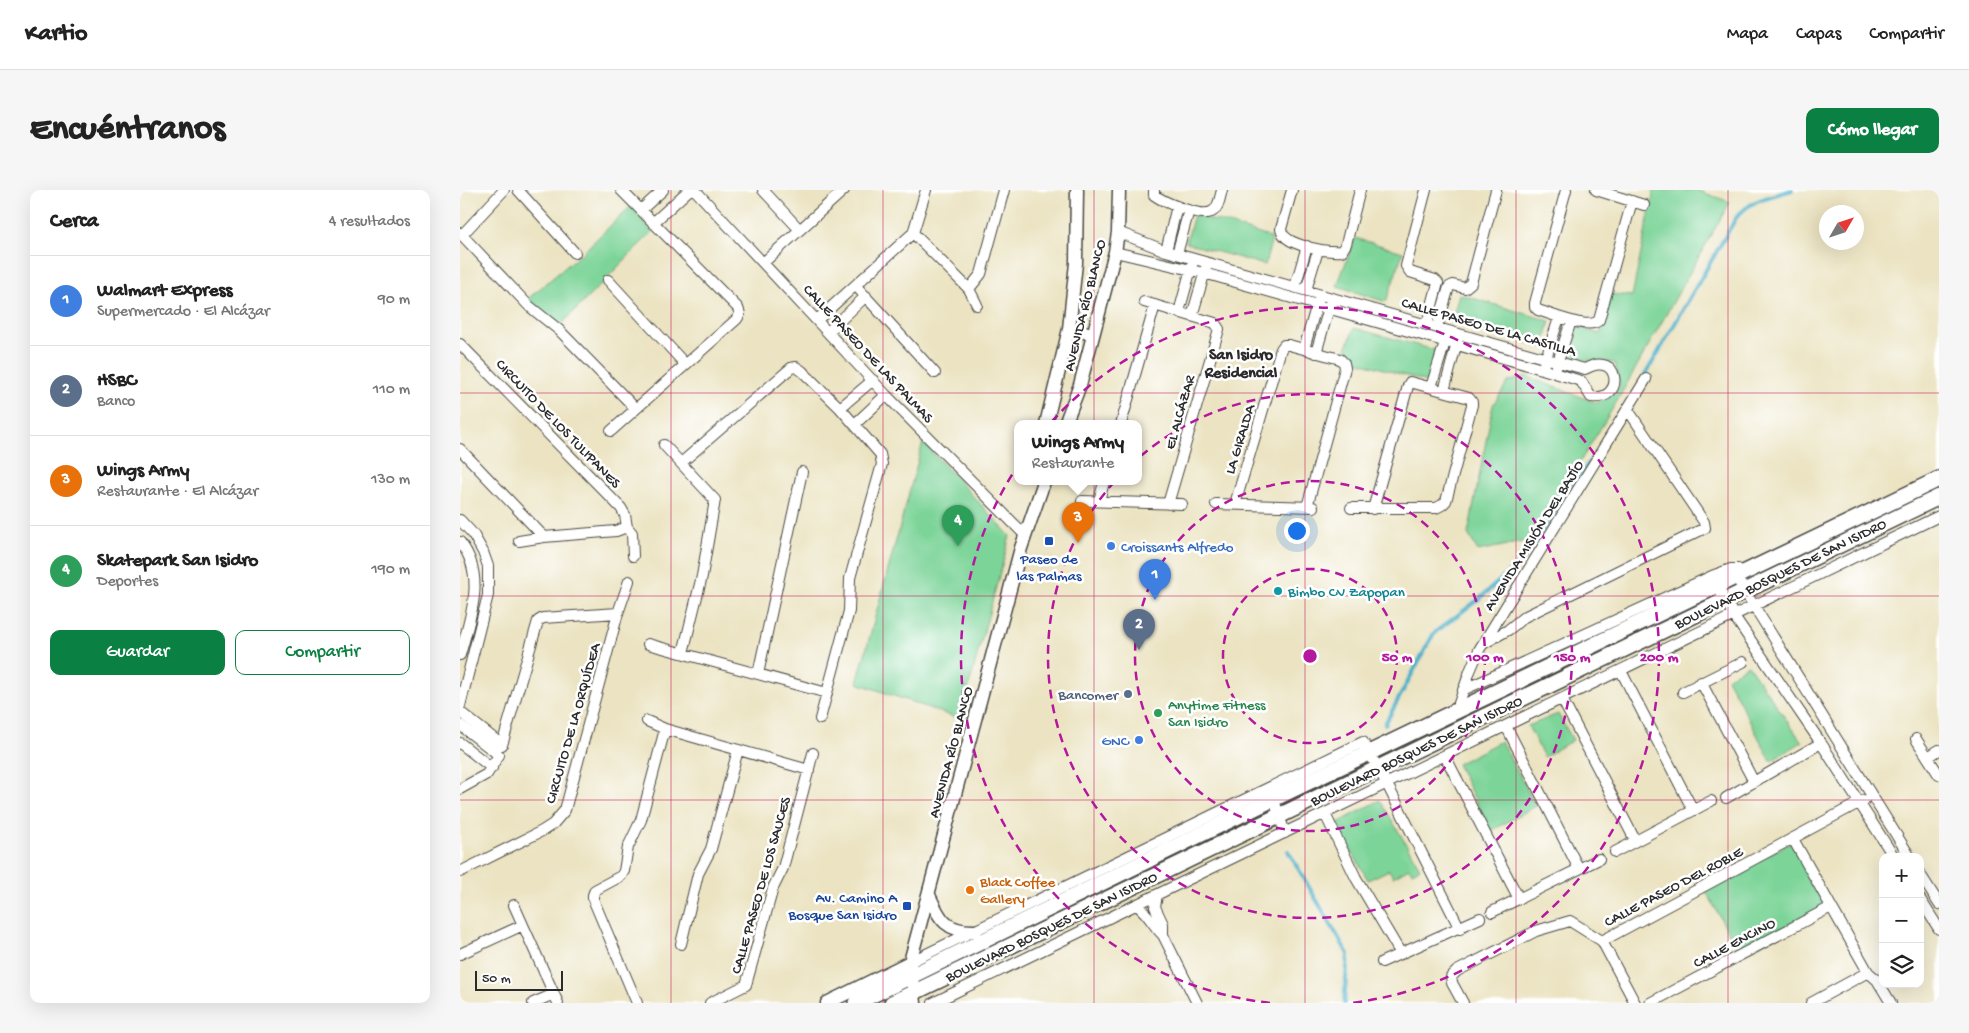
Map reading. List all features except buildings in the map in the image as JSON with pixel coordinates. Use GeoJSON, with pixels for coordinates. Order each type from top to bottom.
{"type":"FeatureCollection","features":[{"type":"Feature","properties":{"kind":"main road","name":"BOULEVARD BOSQUES DE SAN ISIDRO"},"geometry":{"type":"LineString","coordinates":[[1738,579],[1753,569],[1939,480]]}},
{"type":"Feature","properties":{"kind":"main road","name":"BOULEVARD BOSQUES DE SAN ISIDRO"},"geometry":{"type":"LineString","coordinates":[[856,1003],[911,969],[1366,748],[1456,712],[1738,579],[1939,497]]}},
{"type":"Feature","properties":{"kind":"main road","name":"BOULEVARD BOSQUES DE SAN ISIDRO"},"geometry":{"type":"LineString","coordinates":[[892,1003],[914,998],[1378,768],[1718,588]]}},
{"type":"Feature","properties":{"kind":"street"},"geometry":{"type":"LineString","coordinates":[[504,190],[461,234],[529,306],[559,330],[635,408]]}},
{"type":"Feature","properties":{"kind":"street"},"geometry":{"type":"LineString","coordinates":[[518,190],[575,253]]}},
{"type":"Feature","properties":{"kind":"street"},"geometry":{"type":"LineString","coordinates":[[611,431],[737,319],[740,314],[738,308],[621,190]]}},
{"type":"Feature","properties":{"kind":"street"},"geometry":{"type":"LineString","coordinates":[[641,210],[663,190]]}},
{"type":"Feature","properties":{"kind":"street"},"geometry":{"type":"LineString","coordinates":[[653,222],[689,190]]}},
{"type":"Feature","properties":{"kind":"street","name":"CALLE PASEO DE LAS PALMAS"},"geometry":{"type":"LineString","coordinates":[[694,190],[886,395],[1025,535]]}},
{"type":"Feature","properties":{"kind":"street"},"geometry":{"type":"LineString","coordinates":[[764,190],[800,229]]}},
{"type":"Feature","properties":{"kind":"street"},"geometry":{"type":"LineString","coordinates":[[763,263],[844,190]]}},
{"type":"Feature","properties":{"kind":"street"},"geometry":{"type":"LineString","coordinates":[[817,320],[913,233],[926,190]]}},
{"type":"Feature","properties":{"kind":"street"},"geometry":{"type":"LineString","coordinates":[[969,289],[981,274],[1004,190]]}},
{"type":"Feature","properties":{"kind":"street","name":"AVENIDA RÍO BLANCO"},"geometry":{"type":"LineString","coordinates":[[1047,420],[1069,330],[1076,263],[1076,190]]}},
{"type":"Feature","properties":{"kind":"street","name":"AVENIDA RÍO BLANCO"},"geometry":{"type":"LineString","coordinates":[[1067,420],[1080,385],[1115,252],[1118,232],[1119,190]]}},
{"type":"Feature","properties":{"kind":"street"},"geometry":{"type":"LineString","coordinates":[[1154,190],[1154,195],[1176,206],[1207,214],[1214,211],[1218,205],[1222,190]]}},
{"type":"Feature","properties":{"kind":"street"},"geometry":{"type":"LineString","coordinates":[[1292,190],[1281,234],[1286,239],[1318,250],[1342,251],[1346,244],[1360,190]]}},
{"type":"Feature","properties":{"kind":"street"},"geometry":{"type":"LineString","coordinates":[[1426,190],[1406,266],[1410,272],[1435,280],[1438,283],[1427,324]]}},
{"type":"Feature","properties":{"kind":"street"},"geometry":{"type":"LineString","coordinates":[[1437,327],[1450,287],[1453,285],[1465,288],[1469,287],[1471,283],[1496,190]]}},
{"type":"Feature","properties":{"kind":"street"},"geometry":{"type":"LineString","coordinates":[[1566,190],[1535,308],[1571,321],[1592,324],[1599,320],[1632,201]]}},
{"type":"Feature","properties":{"kind":"street"},"geometry":{"type":"LineString","coordinates":[[1596,190],[1644,205]]}},
{"type":"Feature","properties":{"kind":"street"},"geometry":{"type":"LineString","coordinates":[[1166,251],[1176,206]]}},
{"type":"Feature","properties":{"kind":"street"},"geometry":{"type":"LineString","coordinates":[[1177,254],[1189,210]]}},
{"type":"Feature","properties":{"kind":"street","name":"CALLE PASEO DE LA CASTILLA"},"geometry":{"type":"LineString","coordinates":[[1115,252],[1190,270],[1206,268],[1320,294],[1330,302],[1445,341],[1581,381],[1591,397],[1603,397],[1609,394],[1614,387],[1615,378],[1611,370],[1603,364],[1594,363],[1585,368],[1427,324],[1330,302],[1316,305],[1206,268],[1195,259],[1166,251],[1118,232]]}},
{"type":"Feature","properties":{"kind":"street"},"geometry":{"type":"LineString","coordinates":[[913,233],[969,289],[977,305]]}},
{"type":"Feature","properties":{"kind":"street"},"geometry":{"type":"LineString","coordinates":[[1295,287],[1307,246]]}},
{"type":"Feature","properties":{"kind":"street"},"geometry":{"type":"LineString","coordinates":[[1306,290],[1318,250]]}},
{"type":"Feature","properties":{"kind":"street"},"geometry":{"type":"LineString","coordinates":[[1178,312],[1195,259]]}},
{"type":"Feature","properties":{"kind":"street"},"geometry":{"type":"LineString","coordinates":[[1192,316],[1206,268]]}},
{"type":"Feature","properties":{"kind":"street"},"geometry":{"type":"LineString","coordinates":[[608,280],[685,364]]}},
{"type":"Feature","properties":{"kind":"street"},"geometry":{"type":"LineString","coordinates":[[856,286],[935,373]]}},
{"type":"Feature","properties":{"kind":"street"},"geometry":{"type":"LineString","coordinates":[[1304,349],[1320,294]]}},
{"type":"Feature","properties":{"kind":"street"},"geometry":{"type":"LineString","coordinates":[[828,332],[866,296]]}},
{"type":"Feature","properties":{"kind":"street","name":"EL ALCÁZAR"},"geometry":{"type":"LineString","coordinates":[[1144,302],[1215,323],[1219,329],[1168,504]]}},
{"type":"Feature","properties":{"kind":"street"},"geometry":{"type":"LineString","coordinates":[[1316,353],[1330,302]]}},
{"type":"Feature","properties":{"kind":"street"},"geometry":{"type":"LineString","coordinates":[[1122,420],[1155,305]]}},
{"type":"Feature","properties":{"kind":"street"},"geometry":{"type":"LineString","coordinates":[[1542,369],[1559,318]]}},
{"type":"Feature","properties":{"kind":"street"},"geometry":{"type":"LineString","coordinates":[[1554,373],[1571,321]]}},
{"type":"Feature","properties":{"kind":"street"},"geometry":{"type":"LineString","coordinates":[[1069,330],[1093,334]]}},
{"type":"Feature","properties":{"kind":"street"},"geometry":{"type":"LineString","coordinates":[[1431,387],[1449,330]]}},
{"type":"Feature","properties":{"kind":"street"},"geometry":{"type":"LineString","coordinates":[[1444,391],[1460,333]]}},
{"type":"Feature","properties":{"kind":"street","name":"CIRCUITO DE LOS TULIPANES"},"geometry":{"type":"LineString","coordinates":[[460,344],[621,508],[625,515],[627,527],[632,533],[633,556]]}},
{"type":"Feature","properties":{"kind":"street","name":"LA GIRALDA"},"geometry":{"type":"LineString","coordinates":[[1216,504],[1311,507],[1345,368],[1344,363],[1340,359],[1289,345],[1284,345],[1281,348],[1235,504]]}},
{"type":"Feature","properties":{"kind":"street"},"geometry":{"type":"LineString","coordinates":[[681,463],[791,368],[796,367],[840,408],[883,459],[850,578],[849,611],[820,719]]}},
{"type":"Feature","properties":{"kind":"street","name":"AVENIDA MISIÓN DEL BAJÍO"},"geometry":{"type":"LineString","coordinates":[[1456,712],[1470,671],[1483,644],[1646,379]]}},
{"type":"Feature","properties":{"kind":"street"},"geometry":{"type":"LineString","coordinates":[[840,408],[873,380]]}},
{"type":"Feature","properties":{"kind":"street"},"geometry":{"type":"LineString","coordinates":[[1351,508],[1373,508],[1436,508],[1442,505],[1446,501],[1472,405],[1469,398],[1410,382],[1373,508]]}},
{"type":"Feature","properties":{"kind":"street"},"geometry":{"type":"LineString","coordinates":[[855,424],[886,395]]}},
{"type":"Feature","properties":{"kind":"street"},"geometry":{"type":"LineString","coordinates":[[1483,644],[1508,630],[1524,617],[1705,528],[1704,522],[1628,410]]}},
{"type":"Feature","properties":{"kind":"street"},"geometry":{"type":"LineString","coordinates":[[664,445],[715,500],[702,576],[683,653]]}},
{"type":"Feature","properties":{"kind":"street"},"geometry":{"type":"LineString","coordinates":[[460,449],[544,537]]}},
{"type":"Feature","properties":{"kind":"street"},"geometry":{"type":"LineString","coordinates":[[758,674],[802,472]]}},
{"type":"Feature","properties":{"kind":"street","name":"AVENIDA RÍO BLANCO"},"geometry":{"type":"LineString","coordinates":[[1033,511],[1036,485]]}},
{"type":"Feature","properties":{"kind":"street","name":"AVENIDA RÍO BLANCO"},"geometry":{"type":"LineString","coordinates":[[914,998],[911,969],[929,895],[1025,535],[1043,485]]}},
{"type":"Feature","properties":{"kind":"street"},"geometry":{"type":"LineString","coordinates":[[1099,501],[1103,485]]}},
{"type":"Feature","properties":{"kind":"street"},"geometry":{"type":"LineString","coordinates":[[1082,501],[1182,504]]}},
{"type":"Feature","properties":{"kind":"street","name":"BOULEVARD BOSQUES DE SAN ISIDRO"},"geometry":{"type":"LineString","coordinates":[[933,1003],[1939,516]]}},
{"type":"Feature","properties":{"kind":"street"},"geometry":{"type":"LineString","coordinates":[[460,520],[473,534],[488,566],[488,595],[460,706]]}},
{"type":"Feature","properties":{"kind":"street"},"geometry":{"type":"LineString","coordinates":[[519,541],[544,537],[616,532],[627,527]]}},
{"type":"Feature","properties":{"kind":"street"},"geometry":{"type":"LineString","coordinates":[[460,542],[468,555],[474,572],[474,603],[460,655]]}},
{"type":"Feature","properties":{"kind":"street"},"geometry":{"type":"LineString","coordinates":[[1738,579],[1908,853]]}},
{"type":"Feature","properties":{"kind":"street","name":"CIRCUITO DE LA ORQUÍDEA"},"geometry":{"type":"LineString","coordinates":[[460,872],[542,831],[553,824],[565,810],[618,613],[629,581]]}},
{"type":"Feature","properties":{"kind":"street"},"geometry":{"type":"LineString","coordinates":[[1718,588],[1734,616],[1821,742],[1892,853]]}},
{"type":"Feature","properties":{"kind":"street","name":"BOULEVARD BOSQUES DE SAN ISIDRO"},"geometry":{"type":"LineString","coordinates":[[1463,690],[1718,588]]}},
{"type":"Feature","properties":{"kind":"street"},"geometry":{"type":"LineString","coordinates":[[460,712],[502,744],[538,621],[543,618],[618,613]]}},
{"type":"Feature","properties":{"kind":"street"},"geometry":{"type":"LineString","coordinates":[[471,615],[483,618]]}},
{"type":"Feature","properties":{"kind":"street"},"geometry":{"type":"LineString","coordinates":[[648,644],[827,693]]}},
{"type":"Feature","properties":{"kind":"street"},"geometry":{"type":"LineString","coordinates":[[1683,692],[1743,662]]}},
{"type":"Feature","properties":{"kind":"street"},"geometry":{"type":"LineString","coordinates":[[1621,671],[1693,810]]}},
{"type":"Feature","properties":{"kind":"street"},"geometry":{"type":"LineString","coordinates":[[1701,682],[1754,782]]}},
{"type":"Feature","properties":{"kind":"street"},"geometry":{"type":"LineString","coordinates":[[1562,699],[1635,840]]}},
{"type":"Feature","properties":{"kind":"street"},"geometry":{"type":"LineString","coordinates":[[647,721],[809,770]]}},
{"type":"Feature","properties":{"kind":"street"},"geometry":{"type":"LineString","coordinates":[[460,725],[499,755],[492,768],[478,780],[460,790]]}},
{"type":"Feature","properties":{"kind":"street"},"geometry":{"type":"LineString","coordinates":[[1506,726],[1579,869]]}},
{"type":"Feature","properties":{"kind":"street"},"geometry":{"type":"LineString","coordinates":[[637,1003],[593,899],[593,895],[596,890],[620,876],[624,871],[628,847],[641,820],[665,728]]}},
{"type":"Feature","properties":{"kind":"street"},"geometry":{"type":"LineString","coordinates":[[1916,739],[1939,775]]}},
{"type":"Feature","properties":{"kind":"street"},"geometry":{"type":"LineString","coordinates":[[1726,798],[1821,742]]}},
{"type":"Feature","properties":{"kind":"street"},"geometry":{"type":"LineString","coordinates":[[460,743],[492,768]]}},
{"type":"Feature","properties":{"kind":"street"},"geometry":{"type":"LineString","coordinates":[[1366,748],[1387,784],[1460,929]]}},
{"type":"Feature","properties":{"kind":"street"},"geometry":{"type":"LineString","coordinates":[[681,944],[698,874],[711,849],[738,750]]}},
{"type":"Feature","properties":{"kind":"street"},"geometry":{"type":"LineString","coordinates":[[1928,757],[1939,750]]}},
{"type":"Feature","properties":{"kind":"street","name":"CALLE PASEO DE LOS SAUCES"},"geometry":{"type":"LineString","coordinates":[[710,1003],[727,999],[746,985],[773,888],[783,868],[813,753]]}},
{"type":"Feature","properties":{"kind":"street"},"geometry":{"type":"LineString","coordinates":[[1445,756],[1519,899]]}},
{"type":"Feature","properties":{"kind":"street"},"geometry":{"type":"LineString","coordinates":[[1271,793],[1285,833]]}},
{"type":"Feature","properties":{"kind":"street","name":"BOULEVARD BOSQUES DE SAN ISIDRO"},"geometry":{"type":"LineString","coordinates":[[827,1003],[911,969],[976,931],[1271,793]]}},
{"type":"Feature","properties":{"kind":"street","name":"CALLE PASEO DEL ROBLE"},"geometry":{"type":"LineString","coordinates":[[1635,1003],[1602,941],[1872,796]]}},
{"type":"Feature","properties":{"kind":"street"},"geometry":{"type":"LineString","coordinates":[[1615,852],[1711,801]]}},
{"type":"Feature","properties":{"kind":"street"},"geometry":{"type":"LineString","coordinates":[[1325,814],[1356,878],[1401,954]]}},
{"type":"Feature","properties":{"kind":"street"},"geometry":{"type":"LineString","coordinates":[[1793,839],[1868,972],[1877,980],[1891,1003]]}},
{"type":"Feature","properties":{"kind":"street"},"geometry":{"type":"LineString","coordinates":[[1492,912],[1599,859]]}},
{"type":"Feature","properties":{"kind":"street"},"geometry":{"type":"LineString","coordinates":[[1924,880],[1939,904]]}},
{"type":"Feature","properties":{"kind":"street"},"geometry":{"type":"LineString","coordinates":[[929,895],[937,913],[949,927],[964,931],[976,931]]}},
{"type":"Feature","properties":{"kind":"street"},"geometry":{"type":"LineString","coordinates":[[1157,895],[1155,907],[1163,924],[1163,935]]}},
{"type":"Feature","properties":{"kind":"street"},"geometry":{"type":"LineString","coordinates":[[514,905],[556,998],[533,1003]]}},
{"type":"Feature","properties":{"kind":"street"},"geometry":{"type":"LineString","coordinates":[[1136,905],[1145,912],[1155,928],[1163,935],[1198,1003]]}},
{"type":"Feature","properties":{"kind":"street"},"geometry":{"type":"LineString","coordinates":[[1924,905],[1939,929]]}},
{"type":"Feature","properties":{"kind":"street","name":"CALLE ENCINO"},"geometry":{"type":"LineString","coordinates":[[1650,1003],[1831,907]]}},
{"type":"Feature","properties":{"kind":"street"},"geometry":{"type":"LineString","coordinates":[[1382,962],[1460,929],[1480,918]]}},
{"type":"Feature","properties":{"kind":"street"},"geometry":{"type":"LineString","coordinates":[[1463,1003],[1452,983],[1451,977],[1457,971],[1536,931],[1570,921],[1602,941]]}},
{"type":"Feature","properties":{"kind":"street"},"geometry":{"type":"LineString","coordinates":[[460,954],[523,925]]}},
{"type":"Feature","properties":{"kind":"street"},"geometry":{"type":"LineString","coordinates":[[1811,1003],[1868,972]]}},
{"type":"Feature","properties":{"kind":"green space"},"geometry":{"type":"Polygon","coordinates":[[[1654,190],[1696,190],[1730,202],[1613,408],[1532,540],[1478,551],[1468,534],[1493,405],[1508,382],[1526,376],[1597,403],[1620,387],[1615,363],[1580,359],[1567,354],[1575,326],[1600,334],[1611,294],[1632,296],[1654,190]]]}},
{"type":"Feature","properties":{"kind":"green space"},"geometry":{"type":"Polygon","coordinates":[[[631,206],[652,232],[558,328],[525,303],[581,254],[631,206]]]}},
{"type":"Feature","properties":{"kind":"green space"},"geometry":{"type":"Polygon","coordinates":[[[1194,215],[1272,238],[1265,265],[1186,243],[1194,215]]]}},
{"type":"Feature","properties":{"kind":"green space"},"geometry":{"type":"Polygon","coordinates":[[[1355,238],[1403,252],[1386,302],[1337,286],[1355,238]]]}},
{"type":"Feature","properties":{"kind":"green space"},"geometry":{"type":"Polygon","coordinates":[[[1459,294],[1550,321],[1543,347],[1452,321],[1459,294]]]}},
{"type":"Feature","properties":{"kind":"green space"},"geometry":{"type":"Polygon","coordinates":[[[1354,328],[1435,350],[1427,382],[1343,357],[1354,328]]]}},
{"type":"Feature","properties":{"kind":"green space"},"geometry":{"type":"Polygon","coordinates":[[[923,442],[1010,536],[960,719],[857,683],[923,442]]]}},
{"type":"Feature","properties":{"kind":"green space"},"geometry":{"type":"Polygon","coordinates":[[[1748,665],[1802,742],[1771,761],[1727,678],[1748,665]]]}},
{"type":"Feature","properties":{"kind":"green space"},"geometry":{"type":"Polygon","coordinates":[[[1558,714],[1573,740],[1544,757],[1528,726],[1558,714]]]}},
{"type":"Feature","properties":{"kind":"green space"},"geometry":{"type":"Polygon","coordinates":[[[1501,741],[1536,806],[1491,831],[1457,764],[1501,741]]]}},
{"type":"Feature","properties":{"kind":"green space"},"geometry":{"type":"Polygon","coordinates":[[[1380,800],[1420,868],[1412,872],[1409,868],[1393,877],[1389,870],[1368,880],[1336,824],[1380,800]]]}},
{"type":"Feature","properties":{"kind":"green space"},"geometry":{"type":"Polygon","coordinates":[[[1791,843],[1830,908],[1741,955],[1704,888],[1791,843]]]}},
{"type":"Feature","properties":{"kind":"waterway"},"geometry":{"type":"LineString","coordinates":[[1644,377],[1736,218],[1754,203],[1792,190]]}},
{"type":"Feature","properties":{"kind":"waterway"},"geometry":{"type":"LineString","coordinates":[[1385,724],[1434,633],[1479,599],[1527,556],[1589,462]]}},
{"type":"Feature","properties":{"kind":"waterway"},"geometry":{"type":"LineString","coordinates":[[1288,851],[1348,954],[1344,1003]]}},
{"type":"Feature","properties":{"kind":"place","name":"Paseo de las Palmas"},"geometry":{"type":"Point","coordinates":[1049,541]}},
{"type":"Feature","properties":{"kind":"place","name":"Wings Army"},"geometry":{"type":"Point","coordinates":[1078,543]}},
{"type":"Feature","properties":{"kind":"place","name":"Skatepark San Isidro"},"geometry":{"type":"Point","coordinates":[958,546]}},
{"type":"Feature","properties":{"kind":"place","name":"Croissants Alfredo"},"geometry":{"type":"Point","coordinates":[1111,546]}},
{"type":"Feature","properties":{"kind":"place","name":"Bimbo CV Zapopan"},"geometry":{"type":"Point","coordinates":[1278,591]}},
{"type":"Feature","properties":{"kind":"place","name":"Walmart Express"},"geometry":{"type":"Point","coordinates":[1155,600]}},
{"type":"Feature","properties":{"kind":"place","name":"HSBC"},"geometry":{"type":"Point","coordinates":[1139,650]}},
{"type":"Feature","properties":{"kind":"place","name":"Bancomer"},"geometry":{"type":"Point","coordinates":[1128,694]}},
{"type":"Feature","properties":{"kind":"place","name":"Anytime Fitness San Isidro"},"geometry":{"type":"Point","coordinates":[1158,713]}},
{"type":"Feature","properties":{"kind":"place","name":"GNC"},"geometry":{"type":"Point","coordinates":[1139,740]}},
{"type":"Feature","properties":{"kind":"place","name":"Black Coffee Gallery"},"geometry":{"type":"Point","coordinates":[970,890]}},
{"type":"Feature","properties":{"kind":"place","name":"Av. Camino A Bosque San Isidro"},"geometry":{"type":"Point","coordinates":[907,906]}},
{"type":"Feature","properties":{"kind":"district","name":"San Isidro Residencial"},"geometry":{"type":"Point","coordinates":[1241,362]}}]}
